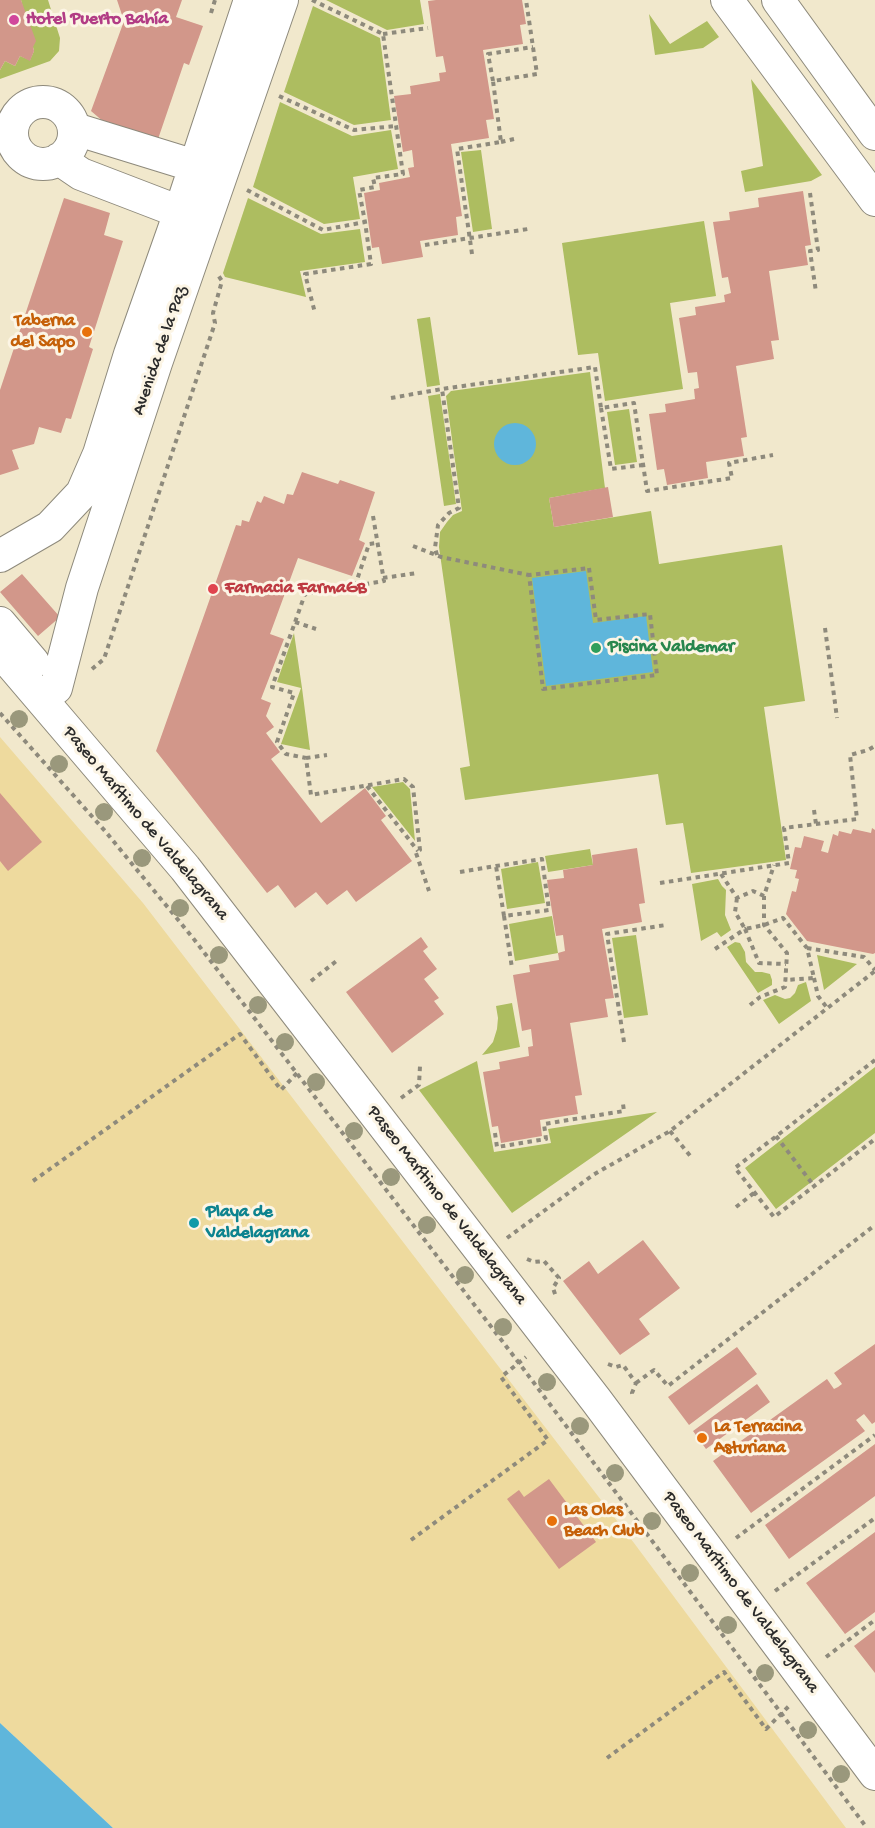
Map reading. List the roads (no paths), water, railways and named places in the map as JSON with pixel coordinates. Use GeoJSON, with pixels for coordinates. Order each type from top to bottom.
{"type":"FeatureCollection","features":[{"type":"Feature","properties":{"kind":"street","name":"Avenida de la Paz"},"geometry":{"type":"LineString","coordinates":[[0,556],[50,526],[82,492],[99,454],[130,354],[250,0]]}},
{"type":"Feature","properties":{"kind":"street"},"geometry":{"type":"LineString","coordinates":[[727,0],[875,200]]}},
{"type":"Feature","properties":{"kind":"street"},"geometry":{"type":"LineString","coordinates":[[778,0],[875,134]]}},
{"type":"Feature","properties":{"kind":"street","name":"Avenida de la Paz"},"geometry":{"type":"LineString","coordinates":[[49,694],[149,385],[295,5]]}},
{"type":"Feature","properties":{"kind":"street"},"geometry":{"type":"LineString","coordinates":[[45,101],[65,110],[75,129],[71,146],[66,154],[47,163],[37,163],[19,153],[12,133],[18,114],[35,102],[45,101]]}},
{"type":"Feature","properties":{"kind":"street"},"geometry":{"type":"LineString","coordinates":[[75,129],[195,166]]}},
{"type":"Feature","properties":{"kind":"street"},"geometry":{"type":"LineString","coordinates":[[59,159],[81,174],[180,212]]}},
{"type":"Feature","properties":{"kind":"street","name":"Paseo Marítimo de Valdelagrana"},"geometry":{"type":"LineString","coordinates":[[0,624],[49,694],[596,1400],[875,1774]]}},
{"type":"Feature","properties":{"kind":"street","name":"Paseo Marítimo de Valdelagrana"},"geometry":{"type":"LineString","coordinates":[[0,651],[49,694],[200,856],[609,1389],[875,1745]]}},
{"type":"Feature","properties":{"kind":"water"},"geometry":{"type":"Polygon","coordinates":[[[515,423],[530,429],[536,444],[530,459],[515,465],[500,459],[494,444],[500,429],[515,423]]]}},
{"type":"Feature","properties":{"kind":"water","name":"Piscina Valdemar"},"geometry":{"type":"Polygon","coordinates":[[[586,571],[593,623],[646,616],[653,672],[546,686],[532,578],[586,571]]]}},
{"type":"Feature","properties":{"kind":"water"},"geometry":{"type":"Polygon","coordinates":[[[0,1723],[113,1828],[0,1828],[0,1723]]]}},
{"type":"Feature","properties":{"kind":"place","name":"Hotel Puerto Bahía"},"geometry":{"type":"Point","coordinates":[14,20]}},
{"type":"Feature","properties":{"kind":"place","name":"Taberna del Sapo"},"geometry":{"type":"Point","coordinates":[87,332]}},
{"type":"Feature","properties":{"kind":"place","name":"Farmacia FarmaGB"},"geometry":{"type":"Point","coordinates":[213,589]}},
{"type":"Feature","properties":{"kind":"place","name":"Piscina Valdemar"},"geometry":{"type":"Point","coordinates":[596,648]}},
{"type":"Feature","properties":{"kind":"place","name":"Playa de Valdelagrana"},"geometry":{"type":"Point","coordinates":[194,1223]}},
{"type":"Feature","properties":{"kind":"place","name":"La Terracina Asturiana"},"geometry":{"type":"Point","coordinates":[702,1438]}},
{"type":"Feature","properties":{"kind":"place","name":"Las Olas Beach Club"},"geometry":{"type":"Point","coordinates":[552,1521]}}]}
